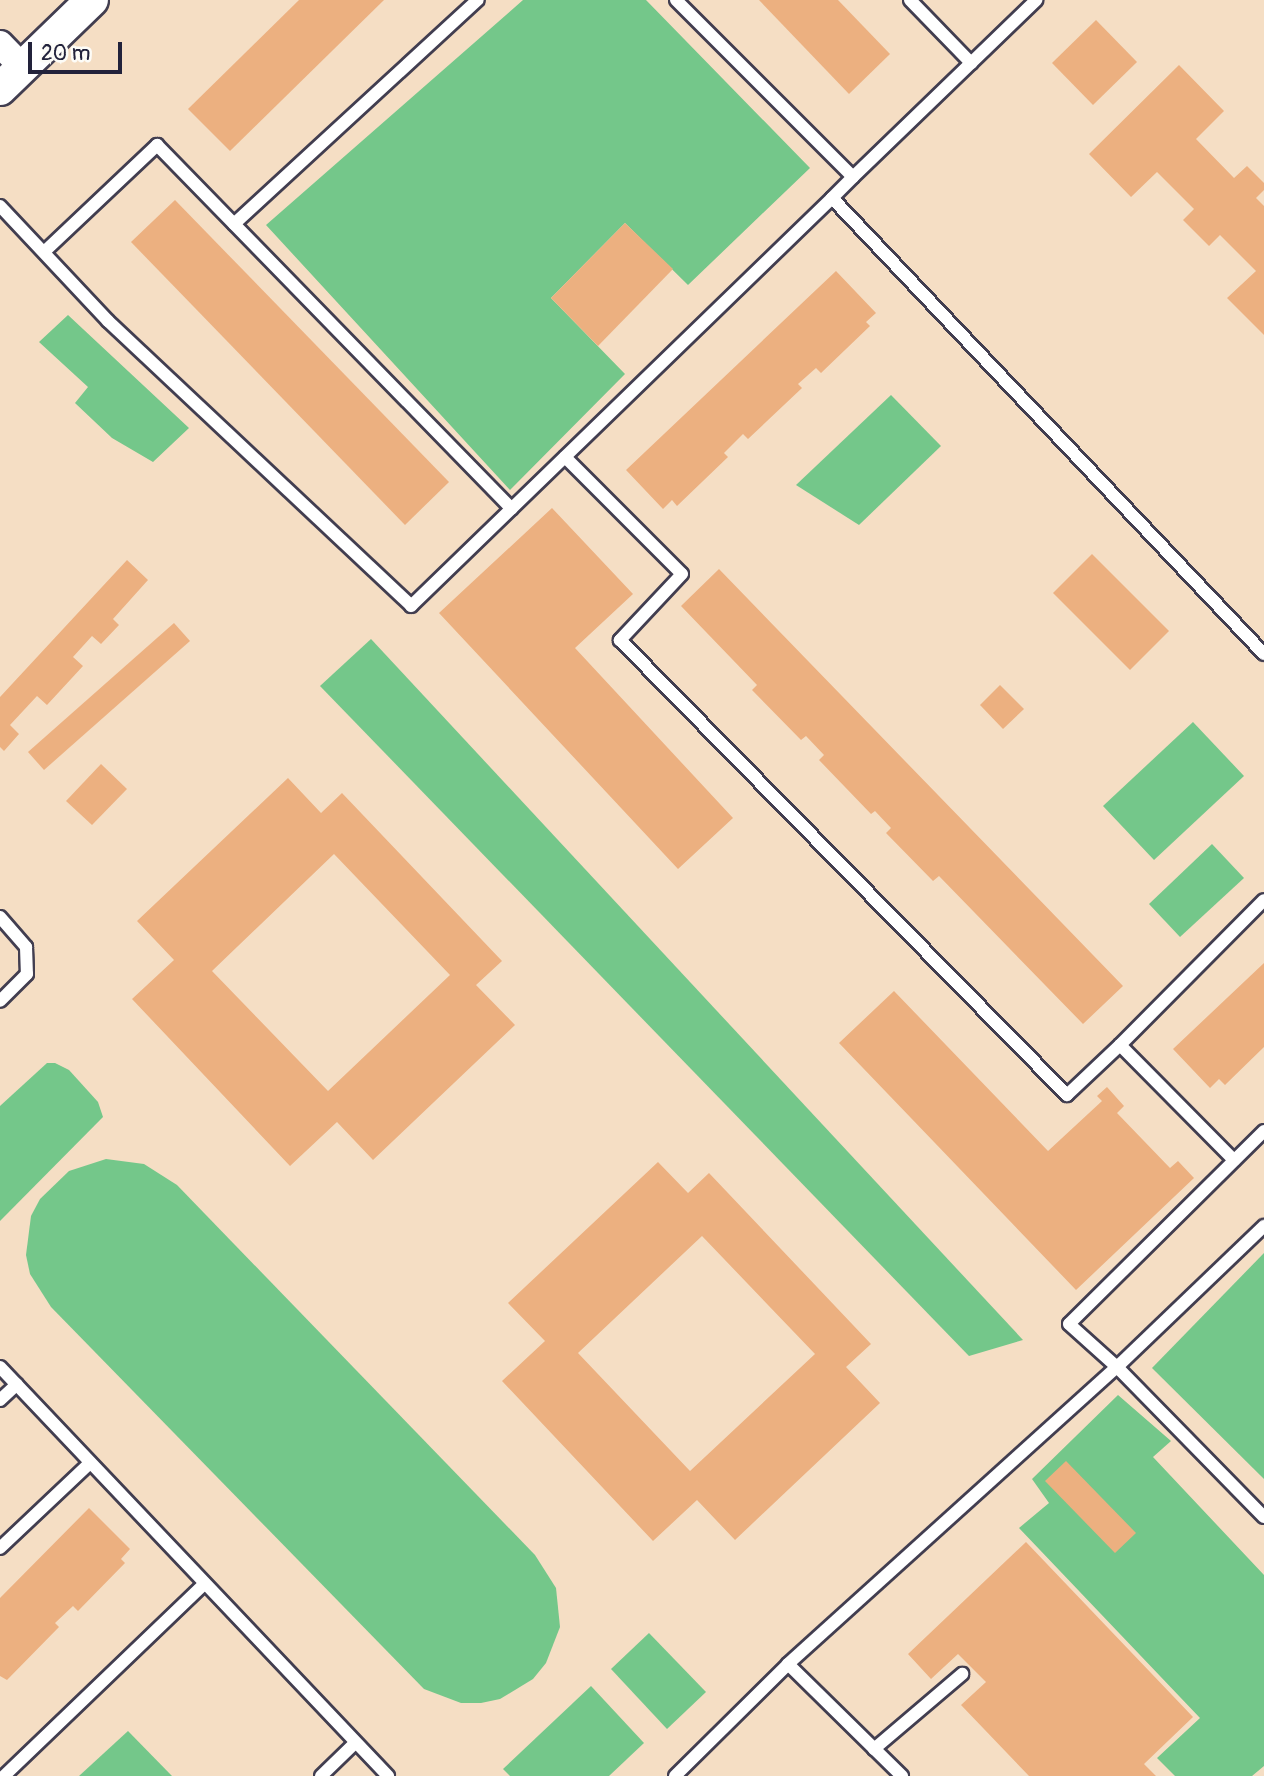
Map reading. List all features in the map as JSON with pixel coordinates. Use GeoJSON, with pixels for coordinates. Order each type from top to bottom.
{"type":"FeatureCollection","features":[{"type":"Feature","properties":{"kind":"street"},"geometry":{"type":"LineString","coordinates":[[0,44],[11,78],[92,0]]}},
{"type":"Feature","properties":{"kind":"lane"},"geometry":{"type":"LineString","coordinates":[[234,224],[478,0]]}},
{"type":"Feature","properties":{"kind":"lane"},"geometry":{"type":"LineString","coordinates":[[676,0],[853,177]]}},
{"type":"Feature","properties":{"kind":"lane"},"geometry":{"type":"LineString","coordinates":[[910,0],[971,63]]}},
{"type":"Feature","properties":{"kind":"lane"},"geometry":{"type":"LineString","coordinates":[[0,206],[108,321],[411,606],[1035,0]]}},
{"type":"Feature","properties":{"kind":"lane"},"geometry":{"type":"LineString","coordinates":[[44,252],[157,145],[512,509]]}},
{"type":"Feature","properties":{"kind":"lane"},"geometry":{"type":"LineString","coordinates":[[832,198],[1264,654]]}},
{"type":"Feature","properties":{"kind":"lane"},"geometry":{"type":"LineString","coordinates":[[565,457],[682,574],[620,640],[1068,1095],[1264,900]]}},
{"type":"Feature","properties":{"kind":"lane"},"geometry":{"type":"LineString","coordinates":[[0,917],[26,947],[27,974],[0,1001]]}},
{"type":"Feature","properties":{"kind":"lane"},"geometry":{"type":"LineString","coordinates":[[1120,1045],[1234,1160]]}},
{"type":"Feature","properties":{"kind":"lane"},"geometry":{"type":"LineString","coordinates":[[1264,1131],[1069,1324],[1117,1367],[1264,1517]]}},
{"type":"Feature","properties":{"kind":"lane"},"geometry":{"type":"LineString","coordinates":[[675,1776],[788,1664],[1117,1367],[1264,1226]]}},
{"type":"Feature","properties":{"kind":"lane"},"geometry":{"type":"LineString","coordinates":[[0,1367],[388,1776]]}},
{"type":"Feature","properties":{"kind":"lane"},"geometry":{"type":"LineString","coordinates":[[0,1400],[17,1384]]}},
{"type":"Feature","properties":{"kind":"lane"},"geometry":{"type":"LineString","coordinates":[[0,1548],[90,1463]]}},
{"type":"Feature","properties":{"kind":"lane"},"geometry":{"type":"LineString","coordinates":[[4,1776],[204,1584]]}},
{"type":"Feature","properties":{"kind":"lane"},"geometry":{"type":"LineString","coordinates":[[788,1664],[902,1776]]}},
{"type":"Feature","properties":{"kind":"lane"},"geometry":{"type":"LineString","coordinates":[[874,1749],[962,1674]]}},
{"type":"Feature","properties":{"kind":"lane"},"geometry":{"type":"LineString","coordinates":[[321,1776],[355,1743]]}},
{"type":"Feature","properties":{"kind":"green space"},"geometry":{"type":"Polygon","coordinates":[[[523,0],[646,0],[810,168],[688,285],[625,223],[551,298],[625,374],[510,490],[266,225],[523,0]]]}},
{"type":"Feature","properties":{"kind":"green space"},"geometry":{"type":"Polygon","coordinates":[[[68,315],[189,428],[153,462],[112,438],[75,403],[88,387],[39,342],[68,315]]]}},
{"type":"Feature","properties":{"kind":"green space"},"geometry":{"type":"Polygon","coordinates":[[[891,395],[941,446],[859,525],[796,485],[891,395]]]}},
{"type":"Feature","properties":{"kind":"green space"},"geometry":{"type":"Polygon","coordinates":[[[371,639],[1023,1340],[969,1356],[320,686],[371,639]]]}},
{"type":"Feature","properties":{"kind":"green space"},"geometry":{"type":"Polygon","coordinates":[[[1193,722],[1244,776],[1154,860],[1103,806],[1193,722]]]}},
{"type":"Feature","properties":{"kind":"green space"},"geometry":{"type":"Polygon","coordinates":[[[1212,844],[1244,878],[1180,937],[1149,904],[1212,844]]]}},
{"type":"Feature","properties":{"kind":"green space"},"geometry":{"type":"Polygon","coordinates":[[[47,1063],[55,1063],[69,1070],[98,1102],[103,1117],[0,1221],[0,1106],[47,1063]]]}},
{"type":"Feature","properties":{"kind":"green space"},"geometry":{"type":"Polygon","coordinates":[[[106,1159],[144,1164],[177,1185],[535,1555],[556,1588],[560,1627],[546,1663],[533,1679],[500,1699],[481,1703],[461,1703],[424,1689],[51,1307],[30,1274],[26,1255],[31,1216],[40,1199],[69,1171],[106,1159]]]}},
{"type":"Feature","properties":{"kind":"green space"},"geometry":{"type":"Polygon","coordinates":[[[1264,1253],[1264,1479],[1152,1368],[1264,1253]]]}},
{"type":"Feature","properties":{"kind":"green space"},"geometry":{"type":"Polygon","coordinates":[[[1118,1395],[1171,1441],[1153,1457],[1264,1575],[1264,1766],[1252,1776],[1175,1776],[1157,1758],[1200,1718],[1019,1528],[1049,1503],[1032,1479],[1118,1395]]]}},
{"type":"Feature","properties":{"kind":"green space"},"geometry":{"type":"Polygon","coordinates":[[[649,1633],[706,1692],[667,1729],[611,1669],[649,1633]]]}},
{"type":"Feature","properties":{"kind":"green space"},"geometry":{"type":"Polygon","coordinates":[[[591,1686],[644,1743],[609,1776],[510,1776],[503,1769],[591,1686]]]}},
{"type":"Feature","properties":{"kind":"green space"},"geometry":{"type":"Polygon","coordinates":[[[128,1731],[172,1776],[79,1776],[128,1731]]]}},
{"type":"Feature","properties":{"kind":"building"},"geometry":{"type":"Polygon","coordinates":[[[299,0],[384,0],[230,151],[188,109],[299,0]]]}},
{"type":"Feature","properties":{"kind":"building"},"geometry":{"type":"Polygon","coordinates":[[[759,0],[838,0],[890,54],[849,94],[759,0]]]}},
{"type":"Feature","properties":{"kind":"building"},"geometry":{"type":"Polygon","coordinates":[[[1096,20],[1137,62],[1093,105],[1052,63],[1096,20]]]}},
{"type":"Feature","properties":{"kind":"building"},"geometry":{"type":"Polygon","coordinates":[[[1179,65],[1224,111],[1196,139],[1234,178],[1247,166],[1264,183],[1264,190],[1256,198],[1264,206],[1264,335],[1227,298],[1256,271],[1220,235],[1209,246],[1183,220],[1194,209],[1157,172],[1131,197],[1089,154],[1179,65]]]}},
{"type":"Feature","properties":{"kind":"building"},"geometry":{"type":"Polygon","coordinates":[[[175,200],[449,482],[405,525],[131,242],[175,200]]]}},
{"type":"Feature","properties":{"kind":"building"},"geometry":{"type":"Polygon","coordinates":[[[625,223],[673,269],[598,346],[551,298],[625,223]]]}},
{"type":"Feature","properties":{"kind":"building"},"geometry":{"type":"Polygon","coordinates":[[[836,271],[876,313],[866,322],[870,326],[821,373],[816,368],[798,384],[802,388],[748,439],[743,434],[724,453],[728,457],[677,506],[672,500],[663,509],[626,470],[836,271]]]}},
{"type":"Feature","properties":{"kind":"building"},"geometry":{"type":"Polygon","coordinates":[[[552,508],[633,594],[575,648],[733,818],[678,869],[439,613],[552,508]]]}},
{"type":"Feature","properties":{"kind":"building"},"geometry":{"type":"Polygon","coordinates":[[[1092,554],[1169,631],[1130,670],[1053,593],[1092,554]]]}},
{"type":"Feature","properties":{"kind":"building"},"geometry":{"type":"Polygon","coordinates":[[[127,560],[148,580],[113,619],[119,625],[101,644],[92,636],[73,657],[83,666],[47,705],[37,696],[10,725],[19,734],[4,751],[0,747],[0,697],[127,560]]]}},
{"type":"Feature","properties":{"kind":"building"},"geometry":{"type":"Polygon","coordinates":[[[719,569],[1123,986],[1083,1024],[939,876],[933,881],[886,833],[891,828],[875,811],[871,814],[819,760],[824,755],[806,736],[801,740],[752,690],[757,685],[681,606],[719,569]]]}},
{"type":"Feature","properties":{"kind":"building"},"geometry":{"type":"Polygon","coordinates":[[[174,623],[190,641],[44,770],[28,752],[174,623]]]}},
{"type":"Feature","properties":{"kind":"building"},"geometry":{"type":"Polygon","coordinates":[[[1000,685],[1024,709],[1003,729],[980,705],[1000,685]]]}},
{"type":"Feature","properties":{"kind":"building"},"geometry":{"type":"Polygon","coordinates":[[[101,764],[127,789],[92,825],[66,801],[101,764]]]}},
{"type":"Feature","properties":{"kind":"building"},"geometry":{"type":"Polygon","coordinates":[[[288,778],[321,813],[342,793],[502,961],[476,985],[515,1025],[373,1160],[337,1122],[290,1166],[132,999],[174,960],[137,921],[288,778]],[[334,854],[212,971],[328,1091],[450,975],[334,854]]]}},
{"type":"Feature","properties":{"kind":"building"},"geometry":{"type":"Polygon","coordinates":[[[1264,963],[1264,1047],[1225,1085],[1219,1079],[1210,1088],[1173,1049],[1264,963]]]}},
{"type":"Feature","properties":{"kind":"building"},"geometry":{"type":"Polygon","coordinates":[[[894,991],[1048,1151],[1102,1101],[1097,1096],[1107,1087],[1124,1106],[1117,1113],[1170,1168],[1178,1161],[1194,1178],[1076,1290],[839,1043],[894,991]]]}},
{"type":"Feature","properties":{"kind":"building"},"geometry":{"type":"Polygon","coordinates":[[[658,1162],[688,1193],[709,1173],[871,1344],[846,1367],[880,1403],[735,1540],[697,1500],[653,1541],[502,1381],[545,1341],[508,1303],[658,1162]],[[702,1236],[578,1353],[690,1471],[815,1354],[702,1236]]]}},
{"type":"Feature","properties":{"kind":"building"},"geometry":{"type":"Polygon","coordinates":[[[1066,1461],[1136,1533],[1115,1553],[1045,1481],[1066,1461]]]}},
{"type":"Feature","properties":{"kind":"building"},"geometry":{"type":"Polygon","coordinates":[[[89,1508],[130,1549],[121,1559],[125,1563],[78,1611],[73,1606],[55,1623],[59,1627],[7,1680],[0,1676],[0,1598],[89,1508]]]}},
{"type":"Feature","properties":{"kind":"building"},"geometry":{"type":"Polygon","coordinates":[[[1026,1542],[1193,1717],[1144,1764],[1156,1776],[1029,1776],[961,1705],[986,1682],[958,1654],[931,1679],[908,1654],[1026,1542]]]}}]}
